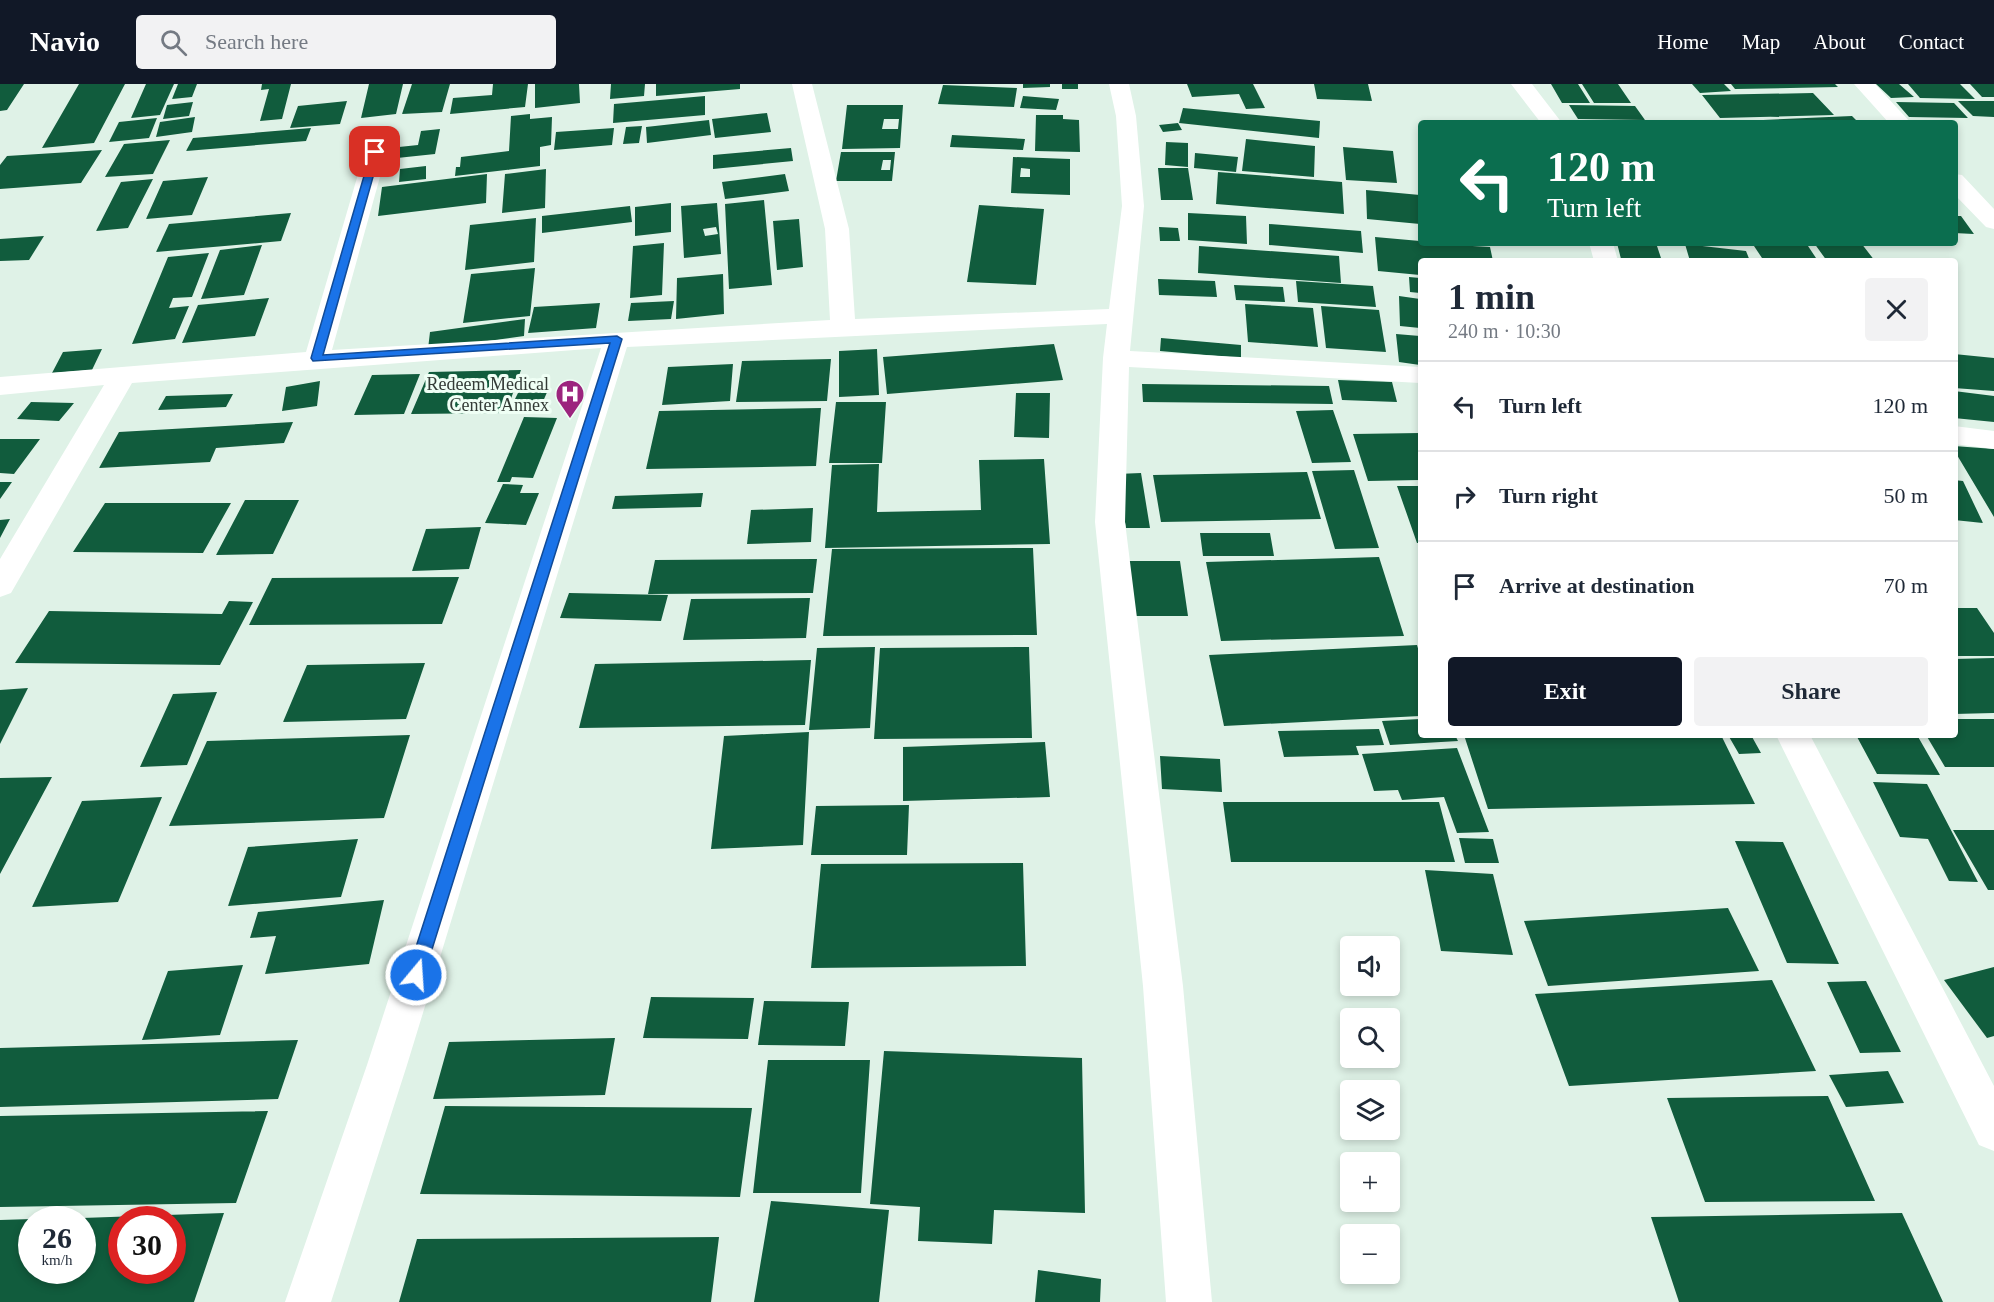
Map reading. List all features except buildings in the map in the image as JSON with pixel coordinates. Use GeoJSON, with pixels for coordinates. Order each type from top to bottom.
{"type":"FeatureCollection","features":[{"type":"Feature","properties":{"kind":"street"},"geometry":{"type":"LineString","coordinates":[[802,84],[837,229],[843,326]]}},
{"type":"Feature","properties":{"kind":"street"},"geometry":{"type":"LineString","coordinates":[[1119,84],[1126,116],[1133,206],[1119,316],[1110,522],[1163,986],[1189,1302]]}},
{"type":"Feature","properties":{"kind":"street"},"geometry":{"type":"LineString","coordinates":[[1521,84],[1550,120]]}},
{"type":"Feature","properties":{"kind":"street"},"geometry":{"type":"LineString","coordinates":[[1864,84],[1898,120]]}},
{"type":"Feature","properties":{"kind":"street"},"geometry":{"type":"LineString","coordinates":[[316,358],[382,130]]}},
{"type":"Feature","properties":{"kind":"street"},"geometry":{"type":"LineString","coordinates":[[1958,184],[1994,222]]}},
{"type":"Feature","properties":{"kind":"street"},"geometry":{"type":"LineString","coordinates":[[0,386],[316,358],[617,339],[843,326],[1119,316]]}},
{"type":"Feature","properties":{"kind":"street"},"geometry":{"type":"LineString","coordinates":[[308,1302],[387,1065],[617,339]]}},
{"type":"Feature","properties":{"kind":"street"},"geometry":{"type":"LineString","coordinates":[[1116,358],[1418,375]]}},
{"type":"Feature","properties":{"kind":"street"},"geometry":{"type":"LineString","coordinates":[[0,585],[123,375]]}},
{"type":"Feature","properties":{"kind":"street"},"geometry":{"type":"LineString","coordinates":[[1958,436],[1994,440]]}},
{"type":"Feature","properties":{"kind":"street"},"geometry":{"type":"LineString","coordinates":[[1795,738],[1994,1130]]}},
{"type":"Feature","properties":{"kind":"place","name":"Redeem Medical Center Annex"},"geometry":{"type":"Point","coordinates":[570,420]}},
{"type":"Feature","properties":{"kind":"route"},"geometry":{"type":"LineString","coordinates":[[375,152],[316,358],[617,339],[416,975]]}}]}
